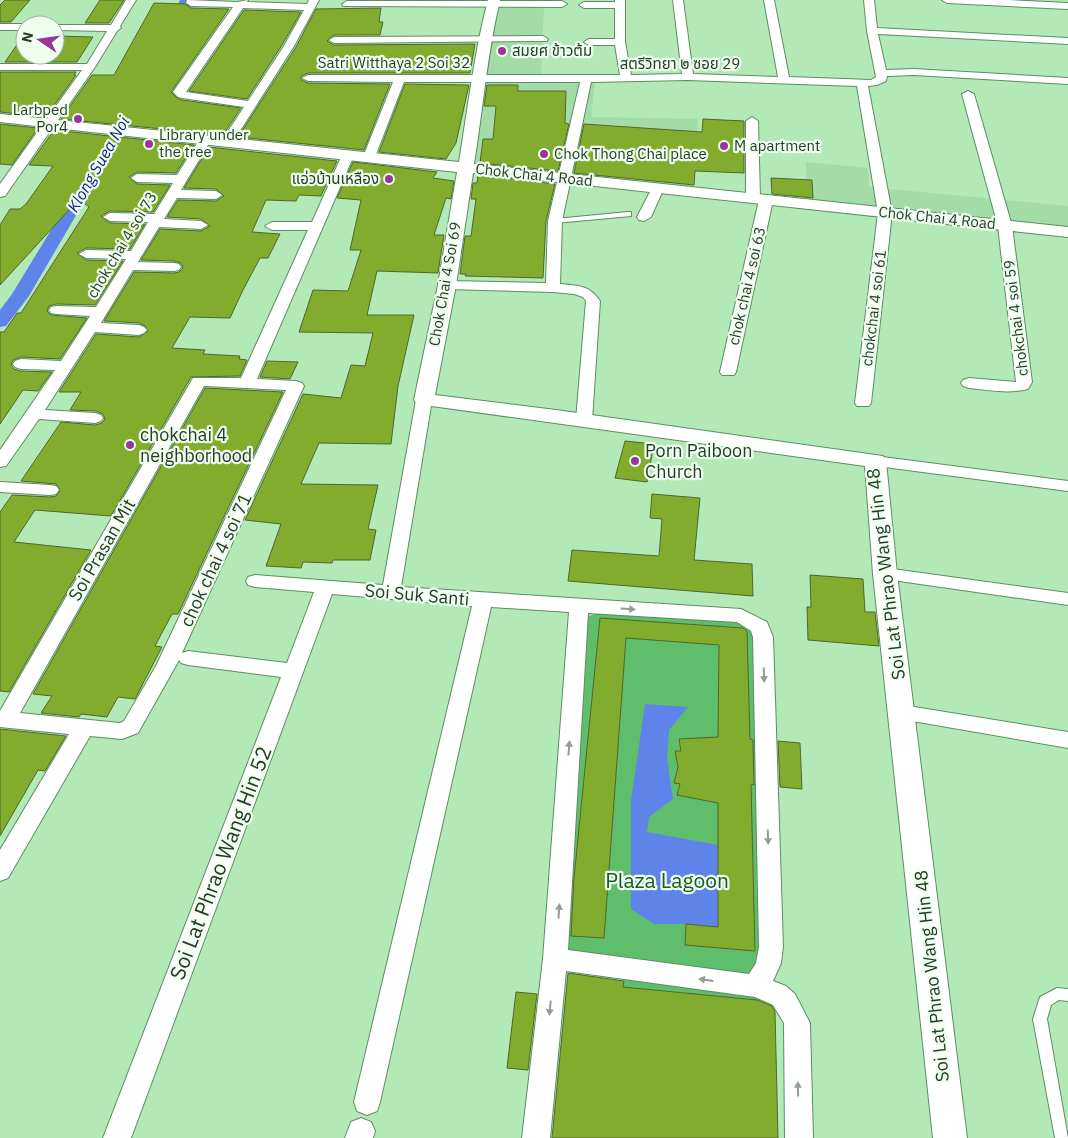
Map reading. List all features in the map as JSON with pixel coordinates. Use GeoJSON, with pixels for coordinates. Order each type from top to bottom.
{"type":"FeatureCollection","features":[{"type":"Feature","properties":{"kind":"street"},"geometry":{"type":"LineString","coordinates":[[0,193],[90,67],[116,28],[131,0]]}},
{"type":"Feature","properties":{"kind":"street"},"geometry":{"type":"LineString","coordinates":[[192,0],[190,3],[312,4],[289,46],[227,142]]}},
{"type":"Feature","properties":{"kind":"street"},"geometry":{"type":"LineString","coordinates":[[678,0],[688,77]]}},
{"type":"Feature","properties":{"kind":"street"},"geometry":{"type":"LineString","coordinates":[[769,0],[784,80]]}},
{"type":"Feature","properties":{"kind":"street"},"geometry":{"type":"LineString","coordinates":[[869,0],[872,31],[881,77]]}},
{"type":"Feature","properties":{"kind":"street"},"geometry":{"type":"LineString","coordinates":[[947,0],[1045,2],[1068,6]]}},
{"type":"Feature","properties":{"kind":"street"},"geometry":{"type":"LineString","coordinates":[[347,4],[494,2],[562,4]]}},
{"type":"Feature","properties":{"kind":"street","name":"Chok Chai 4 Soi 69"},"geometry":{"type":"LineString","coordinates":[[424,400],[447,285],[464,168],[480,79],[484,39],[494,2]]}},
{"type":"Feature","properties":{"kind":"street"},"geometry":{"type":"LineString","coordinates":[[584,4],[620,2],[620,42],[626,79]]}},
{"type":"Feature","properties":{"kind":"street"},"geometry":{"type":"LineString","coordinates":[[241,3],[180,94],[251,105]]}},
{"type":"Feature","properties":{"kind":"street"},"geometry":{"type":"LineString","coordinates":[[0,27],[15,27]]}},
{"type":"Feature","properties":{"kind":"street"},"geometry":{"type":"LineString","coordinates":[[65,27],[116,28]]}},
{"type":"Feature","properties":{"kind":"street"},"geometry":{"type":"LineString","coordinates":[[872,31],[1068,41]]}},
{"type":"Feature","properties":{"kind":"street"},"geometry":{"type":"LineString","coordinates":[[334,40],[543,39]]}},
{"type":"Feature","properties":{"kind":"street"},"geometry":{"type":"LineString","coordinates":[[589,42],[620,42]]}},
{"type":"Feature","properties":{"kind":"street"},"geometry":{"type":"LineString","coordinates":[[0,67],[90,67]]}},
{"type":"Feature","properties":{"kind":"street","name":"สตรีวิทยา ๒ ซอย 29"},"geometry":{"type":"LineString","coordinates":[[480,79],[688,77],[862,83],[881,77],[914,72],[1068,81]]}},
{"type":"Feature","properties":{"kind":"street","name":"Satri Witthaya 2 Soi 32"},"geometry":{"type":"LineString","coordinates":[[308,78],[480,79]]}},
{"type":"Feature","properties":{"kind":"street"},"geometry":{"type":"LineString","coordinates":[[369,157],[400,78]]}},
{"type":"Feature","properties":{"kind":"street"},"geometry":{"type":"LineString","coordinates":[[553,288],[555,221],[566,178],[586,79]]}},
{"type":"Feature","properties":{"kind":"street","name":"chokchai 4 soi 61"},"geometry":{"type":"LineString","coordinates":[[862,83],[885,213],[863,403]]}},
{"type":"Feature","properties":{"kind":"street"},"geometry":{"type":"LineString","coordinates":[[968,94],[1005,226]]}},
{"type":"Feature","properties":{"kind":"street","name":"Chok Chai 4 Road"},"geometry":{"type":"LineString","coordinates":[[0,118],[1068,232]]}},
{"type":"Feature","properties":{"kind":"street","name":"chok chai 4 soi 63"},"geometry":{"type":"LineString","coordinates":[[728,372],[760,199],[752,120]]}},
{"type":"Feature","properties":{"kind":"street","name":"chok chai 4 soi 73"},"geometry":{"type":"LineString","coordinates":[[0,462],[35,414],[91,327],[205,140]]}},
{"type":"Feature","properties":{"kind":"street"},"geometry":{"type":"LineString","coordinates":[[247,383],[348,155]]}},
{"type":"Feature","properties":{"kind":"street"},"geometry":{"type":"LineString","coordinates":[[137,178],[181,179]]}},
{"type":"Feature","properties":{"kind":"street"},"geometry":{"type":"LineString","coordinates":[[644,218],[658,188]]}},
{"type":"Feature","properties":{"kind":"street"},"geometry":{"type":"LineString","coordinates":[[172,194],[216,195]]}},
{"type":"Feature","properties":{"kind":"street"},"geometry":{"type":"LineString","coordinates":[[110,217],[201,225]]}},
{"type":"Feature","properties":{"kind":"street"},"geometry":{"type":"LineString","coordinates":[[272,226],[317,226]]}},
{"type":"Feature","properties":{"kind":"street","name":"chokchai 4 soi 59"},"geometry":{"type":"LineString","coordinates":[[969,382],[1011,387],[1022,386],[1024,382],[1005,226]]}},
{"type":"Feature","properties":{"kind":"street"},"geometry":{"type":"LineString","coordinates":[[86,254],[174,267]]}},
{"type":"Feature","properties":{"kind":"street"},"geometry":{"type":"LineString","coordinates":[[447,285],[553,288],[576,290],[588,294],[593,301],[584,420]]}},
{"type":"Feature","properties":{"kind":"street"},"geometry":{"type":"LineString","coordinates":[[56,310],[100,312]]}},
{"type":"Feature","properties":{"kind":"street"},"geometry":{"type":"LineString","coordinates":[[91,327],[139,330]]}},
{"type":"Feature","properties":{"kind":"street"},"geometry":{"type":"LineString","coordinates":[[21,364],[66,366]]}},
{"type":"Feature","properties":{"kind":"street","name":"Soi Prasan Mit"},"geometry":{"type":"LineString","coordinates":[[3,719],[199,380],[247,383]]}},
{"type":"Feature","properties":{"kind":"street","name":"chok chai 4 soi 71"},"geometry":{"type":"LineString","coordinates":[[84,727],[122,731],[131,727],[166,666],[296,386],[247,383]]}},
{"type":"Feature","properties":{"kind":"street"},"geometry":{"type":"LineString","coordinates":[[390,592],[424,400]]}},
{"type":"Feature","properties":{"kind":"street","name":"Soi Lat Phrao Wang Hin 48"},"geometry":{"type":"LineString","coordinates":[[424,400],[875,460],[885,574],[950,1138]]}},
{"type":"Feature","properties":{"kind":"street"},"geometry":{"type":"LineString","coordinates":[[35,414],[95,418]]}},
{"type":"Feature","properties":{"kind":"street"},"geometry":{"type":"LineString","coordinates":[[875,460],[1068,486]]}},
{"type":"Feature","properties":{"kind":"street"},"geometry":{"type":"LineString","coordinates":[[0,487],[50,490]]}},
{"type":"Feature","properties":{"kind":"street"},"geometry":{"type":"LineString","coordinates":[[885,574],[1068,599]]}},
{"type":"Feature","properties":{"kind":"street","name":"Soi Suk Santi"},"geometry":{"type":"LineString","coordinates":[[255,581],[483,600],[742,616],[760,627],[763,637],[771,947],[770,962],[755,986]]}},
{"type":"Feature","properties":{"kind":"street","name":"Soi Lat Phrao Wang Hin 52"},"geometry":{"type":"LineString","coordinates":[[116,1138],[325,588]]}},
{"type":"Feature","properties":{"kind":"street"},"geometry":{"type":"LineString","coordinates":[[367,1102],[483,600]]}},
{"type":"Feature","properties":{"kind":"street"},"geometry":{"type":"LineString","coordinates":[[536,1138],[555,959],[579,606]]}},
{"type":"Feature","properties":{"kind":"street"},"geometry":{"type":"LineString","coordinates":[[188,658],[294,671]]}},
{"type":"Feature","properties":{"kind":"street"},"geometry":{"type":"LineString","coordinates":[[902,713],[1068,740]]}},
{"type":"Feature","properties":{"kind":"street"},"geometry":{"type":"LineString","coordinates":[[0,872],[84,727],[3,719]]}},
{"type":"Feature","properties":{"kind":"street"},"geometry":{"type":"LineString","coordinates":[[555,959],[755,986],[779,994],[790,1005],[797,1023],[799,1138]]}},
{"type":"Feature","properties":{"kind":"lane"},"geometry":{"type":"LineString","coordinates":[[555,221],[628,214]]}},
{"type":"Feature","properties":{"kind":"lane"},"geometry":{"type":"LineString","coordinates":[[1062,1138],[1040,1019],[1046,1001],[1057,994],[1068,995]]}},
{"type":"Feature","properties":{"kind":"shaded area"},"geometry":{"type":"Polygon","coordinates":[[[498,0],[503,0],[502,6],[544,6],[541,81],[595,82],[591,117],[698,119],[693,189],[473,164],[498,0]]]}},
{"type":"Feature","properties":{"kind":"shaded area"},"geometry":{"type":"Polygon","coordinates":[[[806,162],[868,168],[869,187],[1068,206],[1068,229],[807,202],[806,162]]]}},
{"type":"Feature","properties":{"kind":"green space","name":"Plaza Lagoon"},"geometry":{"type":"Polygon","coordinates":[[[601,612],[737,620],[761,626],[767,971],[775,1002],[656,990],[623,998],[624,979],[580,960],[562,973],[586,617],[601,612]]]}},
{"type":"Feature","properties":{"kind":"water"},"geometry":{"type":"Polygon","coordinates":[[[645,704],[688,707],[669,730],[667,758],[673,799],[649,817],[647,832],[718,845],[718,927],[654,924],[631,909],[631,801],[645,704]]]}},
{"type":"Feature","properties":{"kind":"building"},"geometry":{"type":"Polygon","coordinates":[[[5,0],[30,0],[15,15],[11,22],[0,22],[0,5],[5,0]]]}},
{"type":"Feature","properties":{"kind":"building"},"geometry":{"type":"Polygon","coordinates":[[[100,0],[124,0],[109,23],[85,23],[100,0]]]}},
{"type":"Feature","properties":{"kind":"building"},"geometry":{"type":"Polygon","coordinates":[[[154,3],[185,4],[191,8],[229,9],[171,92],[182,100],[241,108],[223,135],[61,119],[92,75],[114,75],[154,3]]]}},
{"type":"Feature","properties":{"kind":"building"},"geometry":{"type":"Polygon","coordinates":[[[381,8],[379,22],[383,22],[380,35],[334,35],[327,41],[334,45],[475,44],[470,73],[308,73],[301,76],[301,80],[308,83],[390,84],[364,150],[238,137],[296,47],[316,9],[381,8]]]}},
{"type":"Feature","properties":{"kind":"building"},"geometry":{"type":"Polygon","coordinates":[[[244,10],[301,12],[247,99],[189,91],[244,10]]]}},
{"type":"Feature","properties":{"kind":"building"},"geometry":{"type":"Polygon","coordinates":[[[65,36],[93,37],[77,62],[65,62],[65,36]]]}},
{"type":"Feature","properties":{"kind":"building"},"geometry":{"type":"Polygon","coordinates":[[[15,48],[15,62],[5,62],[15,48]]]}},
{"type":"Feature","properties":{"kind":"building"},"geometry":{"type":"Polygon","coordinates":[[[0,72],[76,72],[74,75],[76,75],[46,117],[0,112],[0,72]]]}},
{"type":"Feature","properties":{"kind":"building"},"geometry":{"type":"Polygon","coordinates":[[[405,84],[469,85],[456,143],[446,159],[379,152],[405,84]]]}},
{"type":"Feature","properties":{"kind":"building"},"geometry":{"type":"Polygon","coordinates":[[[487,85],[518,85],[518,91],[566,91],[565,123],[569,124],[558,171],[480,163],[483,139],[493,139],[496,106],[484,106],[487,85]]]}},
{"type":"Feature","properties":{"kind":"building"},"geometry":{"type":"Polygon","coordinates":[[[703,119],[744,121],[744,173],[695,171],[694,185],[574,173],[584,124],[702,132],[703,119]]]}},
{"type":"Feature","properties":{"kind":"building"},"geometry":{"type":"Polygon","coordinates":[[[0,124],[38,128],[12,165],[0,164],[0,124]]]}},
{"type":"Feature","properties":{"kind":"building"},"geometry":{"type":"Polygon","coordinates":[[[54,130],[194,145],[176,173],[137,172],[129,177],[137,184],[170,185],[153,212],[110,211],[101,216],[110,223],[145,224],[130,249],[86,248],[77,253],[86,260],[123,261],[95,305],[56,304],[49,306],[47,311],[51,315],[87,318],[60,359],[21,357],[13,360],[11,365],[14,369],[20,371],[52,372],[38,391],[23,390],[0,424],[0,332],[4,332],[17,313],[21,313],[89,207],[79,199],[0,285],[0,225],[10,209],[20,209],[26,204],[53,166],[29,165],[54,130]]]}},
{"type":"Feature","properties":{"kind":"building"},"geometry":{"type":"Polygon","coordinates":[[[209,147],[337,161],[321,196],[299,195],[296,201],[266,200],[252,232],[280,234],[268,258],[260,258],[230,318],[190,317],[172,348],[205,350],[203,354],[240,356],[239,359],[247,360],[240,376],[191,377],[111,516],[35,510],[14,542],[91,550],[9,692],[0,691],[0,512],[12,495],[50,497],[56,496],[60,491],[56,484],[21,481],[61,422],[95,425],[102,423],[105,419],[103,414],[96,411],[70,410],[81,392],[59,392],[96,334],[139,337],[148,331],[145,326],[139,323],[104,321],[134,272],[174,273],[179,272],[183,268],[181,263],[174,261],[141,260],[160,229],[201,231],[210,226],[201,219],[167,217],[178,200],[216,201],[224,196],[216,189],[184,188],[209,147]]]}},
{"type":"Feature","properties":{"kind":"building"},"geometry":{"type":"Polygon","coordinates":[[[353,162],[437,172],[433,178],[454,181],[451,199],[446,198],[434,235],[444,235],[438,273],[377,271],[367,315],[414,315],[398,386],[391,444],[319,443],[301,484],[378,485],[368,529],[376,530],[370,560],[333,560],[332,563],[303,562],[301,568],[266,566],[281,524],[245,520],[303,394],[341,398],[351,365],[365,366],[373,333],[299,332],[313,290],[348,291],[361,250],[350,250],[361,200],[337,198],[353,162]]]}},
{"type":"Feature","properties":{"kind":"building"},"geometry":{"type":"Polygon","coordinates":[[[478,175],[555,184],[546,221],[543,278],[465,276],[466,274],[460,274],[465,236],[471,236],[476,199],[471,199],[473,183],[477,183],[478,175]]]}},
{"type":"Feature","properties":{"kind":"building"},"geometry":{"type":"Polygon","coordinates":[[[771,178],[812,180],[813,198],[772,194],[771,178]]]}},
{"type":"Feature","properties":{"kind":"building"},"geometry":{"type":"Polygon","coordinates":[[[267,361],[298,362],[290,379],[260,377],[267,361]]]}},
{"type":"Feature","properties":{"kind":"building"},"geometry":{"type":"Polygon","coordinates":[[[205,388],[283,392],[178,614],[172,614],[155,646],[162,647],[135,699],[118,697],[107,717],[81,714],[79,717],[41,713],[52,696],[33,694],[205,388]]]}},
{"type":"Feature","properties":{"kind":"building","name":"Porn Paiboon Church"},"geometry":{"type":"Polygon","coordinates":[[[625,441],[654,444],[647,482],[615,478],[625,441]]]}},
{"type":"Feature","properties":{"kind":"building"},"geometry":{"type":"Polygon","coordinates":[[[652,494],[700,498],[694,560],[752,564],[753,596],[568,581],[572,550],[659,556],[662,519],[650,518],[652,494]]]}},
{"type":"Feature","properties":{"kind":"building"},"geometry":{"type":"Polygon","coordinates":[[[810,575],[863,579],[865,612],[875,612],[879,646],[808,640],[807,607],[811,607],[810,575]]]}},
{"type":"Feature","properties":{"kind":"building"},"geometry":{"type":"Polygon","coordinates":[[[600,618],[743,628],[747,631],[750,739],[753,740],[754,785],[751,784],[755,951],[685,945],[686,924],[718,927],[718,803],[677,795],[680,784],[674,783],[678,767],[675,751],[681,751],[679,739],[718,737],[719,645],[626,638],[604,938],[571,936],[574,878],[600,618]]]}},
{"type":"Feature","properties":{"kind":"building"},"geometry":{"type":"Polygon","coordinates":[[[0,729],[66,736],[45,771],[38,770],[0,836],[0,729]]]}},
{"type":"Feature","properties":{"kind":"building"},"geometry":{"type":"Polygon","coordinates":[[[778,741],[800,743],[802,789],[780,787],[778,741]]]}},
{"type":"Feature","properties":{"kind":"building"},"geometry":{"type":"Polygon","coordinates":[[[568,973],[624,981],[623,987],[757,1000],[772,1006],[775,1012],[778,1138],[552,1138],[568,973]]]}},
{"type":"Feature","properties":{"kind":"building"},"geometry":{"type":"Polygon","coordinates":[[[516,992],[537,994],[528,1070],[507,1068],[516,992]]]}},
{"type":"Feature","properties":{"kind":"waterway","name":"Klong Suea Noi"},"geometry":{"type":"LineString","coordinates":[[171,30],[186,0]]}},
{"type":"Feature","properties":{"kind":"waterway","name":"Klong Suea Noi"},"geometry":{"type":"LineString","coordinates":[[0,322],[20,296],[110,145],[135,99]]}},
{"type":"Feature","properties":{"kind":"place","name":"สมยศ ข้าวต้ม"},"geometry":{"type":"Point","coordinates":[502,51]}},
{"type":"Feature","properties":{"kind":"place","name":"Larbped Por4"},"geometry":{"type":"Point","coordinates":[78,119]}},
{"type":"Feature","properties":{"kind":"place","name":"Library under the tree"},"geometry":{"type":"Point","coordinates":[149,144]}},
{"type":"Feature","properties":{"kind":"place","name":"M apartment"},"geometry":{"type":"Point","coordinates":[724,146]}},
{"type":"Feature","properties":{"kind":"place","name":"Chok Thong Chai place"},"geometry":{"type":"Point","coordinates":[544,154]}},
{"type":"Feature","properties":{"kind":"place","name":"แอ่วบ้านเหลือง"},"geometry":{"type":"Point","coordinates":[389,179]}},
{"type":"Feature","properties":{"kind":"place","name":"chokchai 4 neighborhood"},"geometry":{"type":"Point","coordinates":[130,445]}},
{"type":"Feature","properties":{"kind":"place","name":"Porn Paiboon Church"},"geometry":{"type":"Point","coordinates":[635,461]}}]}
